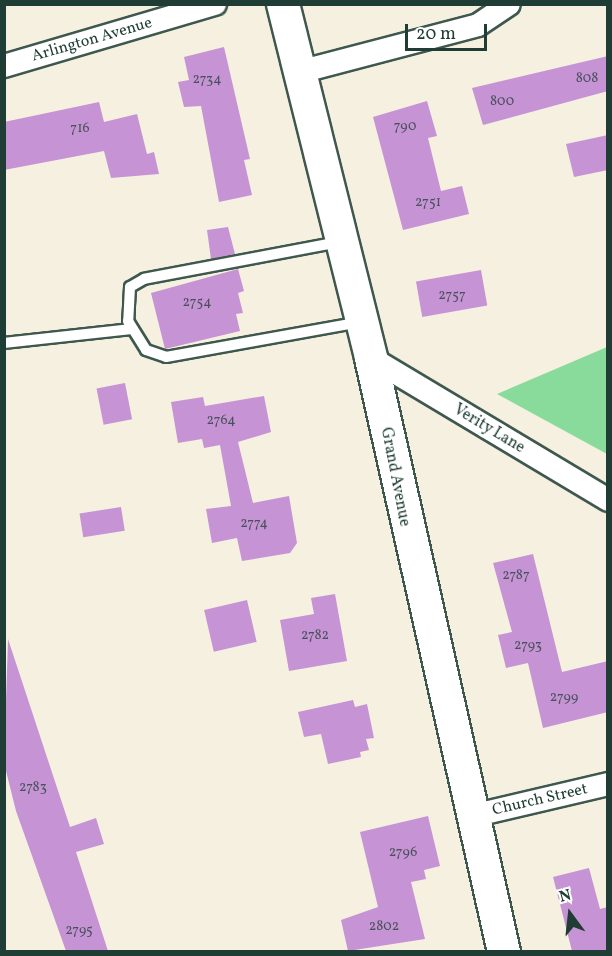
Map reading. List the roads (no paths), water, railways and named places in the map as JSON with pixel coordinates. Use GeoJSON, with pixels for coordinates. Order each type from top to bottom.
{"type":"FeatureCollection","features":[{"type":"Feature","properties":{"kind":"street","name":"Arlington Avenue"},"geometry":{"type":"LineString","coordinates":[[4,66],[215,4]]}},
{"type":"Feature","properties":{"kind":"street","name":"Grand Avenue"},"geometry":{"type":"LineString","coordinates":[[283,4],[303,71],[339,242],[371,358],[504,951]]}},
{"type":"Feature","properties":{"kind":"street"},"geometry":{"type":"LineString","coordinates":[[303,71],[478,25],[509,4]]}},
{"type":"Feature","properties":{"kind":"street","name":"Verity Lane"},"geometry":{"type":"LineString","coordinates":[[371,358],[608,500]]}},
{"type":"Feature","properties":{"kind":"street","name":"Church Street"},"geometry":{"type":"LineString","coordinates":[[472,816],[608,784]]}},
{"type":"Feature","properties":{"kind":"lane"},"geometry":{"type":"LineString","coordinates":[[339,242],[144,279],[130,287],[125,302],[131,329],[146,350],[166,357],[361,322]]}},
{"type":"Feature","properties":{"kind":"lane"},"geometry":{"type":"LineString","coordinates":[[4,343],[131,329]]}}]}
